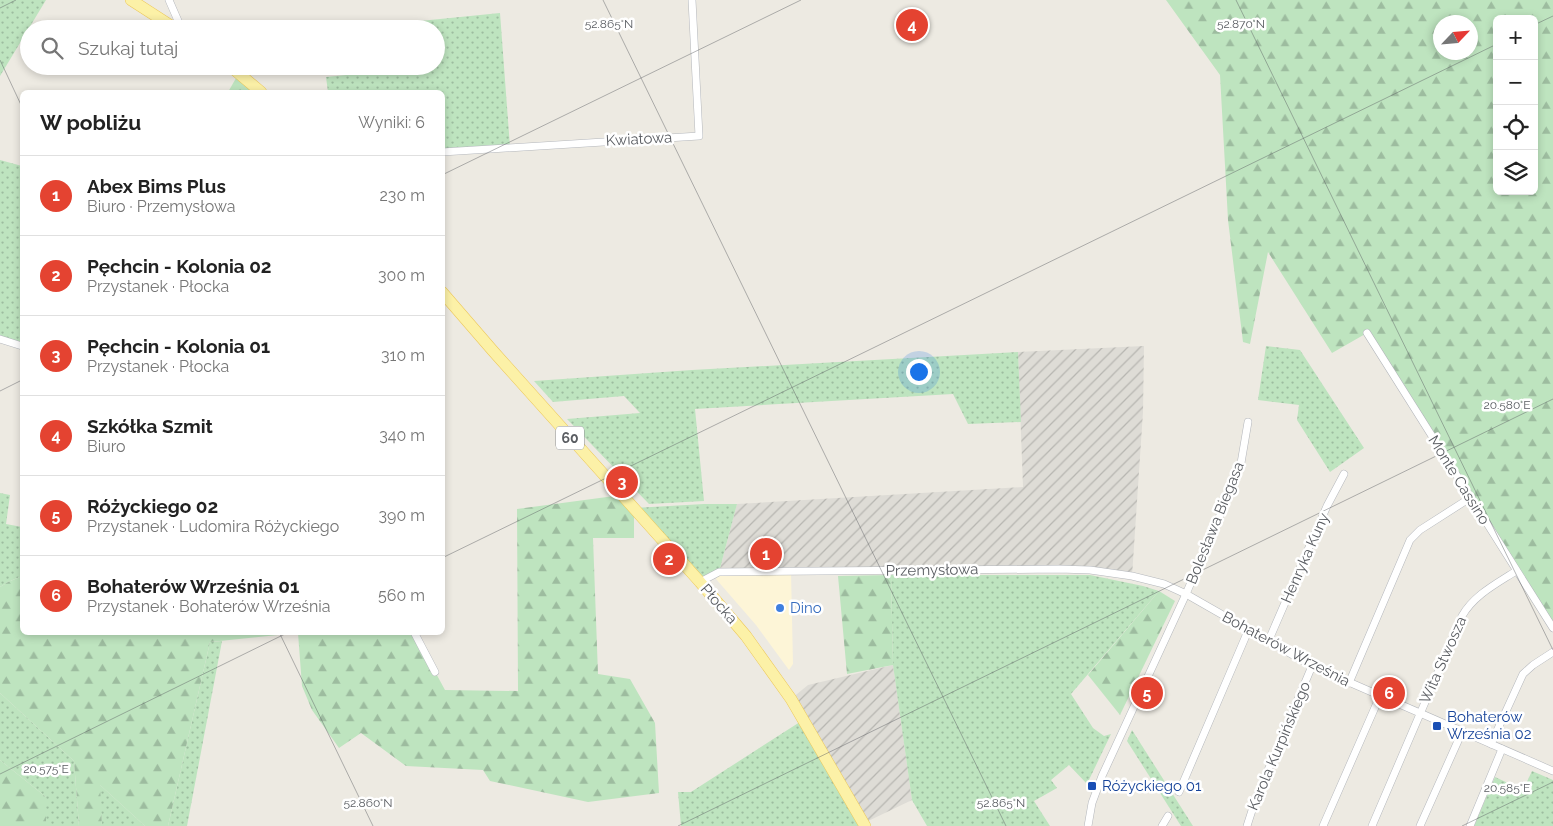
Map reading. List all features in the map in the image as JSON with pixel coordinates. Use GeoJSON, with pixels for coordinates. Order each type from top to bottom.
{"type":"FeatureCollection","features":[{"type":"Feature","properties":{"kind":"main road"},"geometry":{"type":"LineString","coordinates":[[131,0],[162,20]]}},
{"type":"Feature","properties":{"kind":"main road"},"geometry":{"type":"LineString","coordinates":[[241,75],[259,90]]}},
{"type":"Feature","properties":{"kind":"main road","name":"Płocka"},"geometry":{"type":"LineString","coordinates":[[445,295],[746,636],[791,699],[865,826]]}},
{"type":"Feature","properties":{"kind":"street"},"geometry":{"type":"LineString","coordinates":[[170,0],[179,20]]}},
{"type":"Feature","properties":{"kind":"street","name":"Kwiatowa"},"geometry":{"type":"LineString","coordinates":[[445,152],[699,136],[692,0]]}},
{"type":"Feature","properties":{"kind":"street","name":"Monte Cassino"},"geometry":{"type":"LineString","coordinates":[[1367,332],[1553,628]]}},
{"type":"Feature","properties":{"kind":"street"},"geometry":{"type":"LineString","coordinates":[[0,339],[20,345]]}},
{"type":"Feature","properties":{"kind":"street","name":"Bolesława Biegasa"},"geometry":{"type":"LineString","coordinates":[[1088,826],[1092,803],[1102,776],[1186,594],[1235,480],[1241,463],[1248,422]]}},
{"type":"Feature","properties":{"kind":"street","name":"Henryka Kuny"},"geometry":{"type":"LineString","coordinates":[[1268,642],[1327,506],[1344,474]]}},
{"type":"Feature","properties":{"kind":"street"},"geometry":{"type":"LineString","coordinates":[[1349,683],[1410,540],[1420,530],[1470,498]]}},
{"type":"Feature","properties":{"kind":"street","name":"Przemysłowa"},"geometry":{"type":"LineString","coordinates":[[700,582],[719,572],[1059,569],[1099,571],[1132,576],[1164,584],[1186,594]]}},
{"type":"Feature","properties":{"kind":"street","name":"Wita Stwosza"},"geometry":{"type":"LineString","coordinates":[[1372,826],[1419,714],[1468,605],[1478,596],[1516,571]]}},
{"type":"Feature","properties":{"kind":"street","name":"Bohaterów Września"},"geometry":{"type":"LineString","coordinates":[[1186,594],[1312,666],[1553,771]]}},
{"type":"Feature","properties":{"kind":"street"},"geometry":{"type":"LineString","coordinates":[[1179,792],[1248,631]]}},
{"type":"Feature","properties":{"kind":"street"},"geometry":{"type":"LineString","coordinates":[[416,635],[435,672]]}},
{"type":"Feature","properties":{"kind":"street"},"geometry":{"type":"LineString","coordinates":[[1491,744],[1523,674],[1553,652]]}},
{"type":"Feature","properties":{"kind":"street","name":"Karola Kurpińskiego"},"geometry":{"type":"LineString","coordinates":[[1247,826],[1255,801],[1312,666]]}},
{"type":"Feature","properties":{"kind":"street"},"geometry":{"type":"LineString","coordinates":[[1323,826],[1380,696]]}},
{"type":"Feature","properties":{"kind":"street"},"geometry":{"type":"LineString","coordinates":[[1420,826],[1462,732]]}},
{"type":"Feature","properties":{"kind":"street"},"geometry":{"type":"LineString","coordinates":[[1470,826],[1502,749]]}},
{"type":"Feature","properties":{"kind":"street"},"geometry":{"type":"LineString","coordinates":[[1162,826],[1168,816]]}},
{"type":"Feature","properties":{"kind":"shaded area"},"geometry":{"type":"Polygon","coordinates":[[[1144,346],[1143,412],[1132,576],[1090,570],[719,572],[737,504],[1023,487],[1018,352],[1144,346]]]}},
{"type":"Feature","properties":{"kind":"shaded area"},"geometry":{"type":"Polygon","coordinates":[[[719,572],[791,572],[793,664],[789,670],[756,625],[716,579],[719,572]]]}},
{"type":"Feature","properties":{"kind":"shaded area"},"geometry":{"type":"Polygon","coordinates":[[[893,665],[912,800],[864,823],[791,699],[808,685],[893,665]]]}},
{"type":"Feature","properties":{"kind":"green space"},"geometry":{"type":"Polygon","coordinates":[[[0,0],[46,0],[34,20],[20,20],[20,43],[0,76],[0,0]]]}},
{"type":"Feature","properties":{"kind":"green space"},"geometry":{"type":"Polygon","coordinates":[[[1166,0],[1553,0],[1553,628],[1367,333],[1332,353],[1268,252],[1250,344],[1243,342],[1228,220],[1220,75],[1166,0]]]}},
{"type":"Feature","properties":{"kind":"green space"},"geometry":{"type":"Polygon","coordinates":[[[500,13],[510,147],[445,152],[445,90],[328,90],[326,77],[346,75],[445,75],[445,20],[430,20],[500,13]]]}},
{"type":"Feature","properties":{"kind":"green space"},"geometry":{"type":"Polygon","coordinates":[[[238,75],[241,75],[259,90],[229,90],[238,75]]]}},
{"type":"Feature","properties":{"kind":"green space"},"geometry":{"type":"Polygon","coordinates":[[[0,160],[20,165],[20,345],[0,339],[0,160]]]}},
{"type":"Feature","properties":{"kind":"green space"},"geometry":{"type":"Polygon","coordinates":[[[1266,346],[1300,350],[1364,448],[1330,472],[1297,420],[1299,405],[1258,400],[1266,346]]]}},
{"type":"Feature","properties":{"kind":"green space"},"geometry":{"type":"Polygon","coordinates":[[[1018,352],[1021,422],[968,424],[953,394],[695,409],[704,501],[649,504],[567,419],[640,413],[624,396],[553,402],[534,381],[692,370],[1018,352]]]}},
{"type":"Feature","properties":{"kind":"green space"},"geometry":{"type":"Polygon","coordinates":[[[0,493],[10,495],[6,524],[20,527],[20,577],[0,587],[0,493]]]}},
{"type":"Feature","properties":{"kind":"green space"},"geometry":{"type":"Polygon","coordinates":[[[622,495],[634,508],[634,538],[593,538],[598,674],[630,679],[655,723],[659,793],[588,802],[490,781],[483,770],[406,766],[361,733],[339,748],[312,710],[302,686],[298,635],[415,635],[445,690],[518,691],[517,509],[622,495]]]}},
{"type":"Feature","properties":{"kind":"green space"},"geometry":{"type":"Polygon","coordinates":[[[737,504],[719,572],[700,582],[634,508],[737,504]]]}},
{"type":"Feature","properties":{"kind":"green space"},"geometry":{"type":"Polygon","coordinates":[[[891,575],[1090,575],[1159,591],[1071,694],[1093,728],[1104,736],[1111,734],[1087,784],[1069,765],[1051,780],[1057,788],[1034,801],[1050,826],[927,826],[912,800],[893,665],[891,575]]]}},
{"type":"Feature","properties":{"kind":"green space"},"geometry":{"type":"Polygon","coordinates":[[[891,575],[893,665],[847,674],[838,576],[891,575]]]}},
{"type":"Feature","properties":{"kind":"green space"},"geometry":{"type":"Polygon","coordinates":[[[20,577],[20,635],[278,635],[210,642],[168,826],[145,826],[100,785],[102,826],[79,826],[74,761],[0,693],[0,587],[20,577]]]}},
{"type":"Feature","properties":{"kind":"green space"},"geometry":{"type":"Polygon","coordinates":[[[1159,591],[1175,601],[1120,715],[1088,675],[1159,591]]]}},
{"type":"Feature","properties":{"kind":"green space"},"geometry":{"type":"Polygon","coordinates":[[[222,641],[187,826],[168,826],[210,642],[222,641]]]}},
{"type":"Feature","properties":{"kind":"green space"},"geometry":{"type":"Polygon","coordinates":[[[0,693],[74,761],[79,826],[46,826],[46,797],[0,760],[0,693]]]}},
{"type":"Feature","properties":{"kind":"green space"},"geometry":{"type":"Polygon","coordinates":[[[803,720],[859,826],[681,826],[678,792],[691,792],[803,720]]]}},
{"type":"Feature","properties":{"kind":"green space"},"geometry":{"type":"Polygon","coordinates":[[[1132,730],[1193,826],[1181,826],[1127,741],[1132,730]]]}},
{"type":"Feature","properties":{"kind":"green space"},"geometry":{"type":"Polygon","coordinates":[[[0,760],[46,797],[46,826],[0,826],[0,760]]]}},
{"type":"Feature","properties":{"kind":"green space"},"geometry":{"type":"Polygon","coordinates":[[[1532,771],[1553,780],[1553,826],[1474,826],[1495,777],[1523,790],[1532,771]]]}},
{"type":"Feature","properties":{"kind":"green space"},"geometry":{"type":"Polygon","coordinates":[[[99,784],[145,826],[102,826],[99,784]]]}},
{"type":"Feature","properties":{"kind":"place","name":"Szkółka Szmit"},"geometry":{"type":"Point","coordinates":[912,25]}},
{"type":"Feature","properties":{"kind":"place","name":"Pęchcin - Kolonia 01"},"geometry":{"type":"Point","coordinates":[622,482]}},
{"type":"Feature","properties":{"kind":"place","name":"Abex Bims Plus"},"geometry":{"type":"Point","coordinates":[766,554]}},
{"type":"Feature","properties":{"kind":"place","name":"Pęchcin - Kolonia 02"},"geometry":{"type":"Point","coordinates":[669,559]}},
{"type":"Feature","properties":{"kind":"place","name":"Dino"},"geometry":{"type":"Point","coordinates":[780,608]}},
{"type":"Feature","properties":{"kind":"place","name":"Różyckiego 02"},"geometry":{"type":"Point","coordinates":[1147,693]}},
{"type":"Feature","properties":{"kind":"place","name":"Bohaterów Września 01"},"geometry":{"type":"Point","coordinates":[1389,693]}},
{"type":"Feature","properties":{"kind":"place","name":"Bohaterów Września 02"},"geometry":{"type":"Point","coordinates":[1437,726]}},
{"type":"Feature","properties":{"kind":"place","name":"Różyckiego 01"},"geometry":{"type":"Point","coordinates":[1092,786]}}]}
